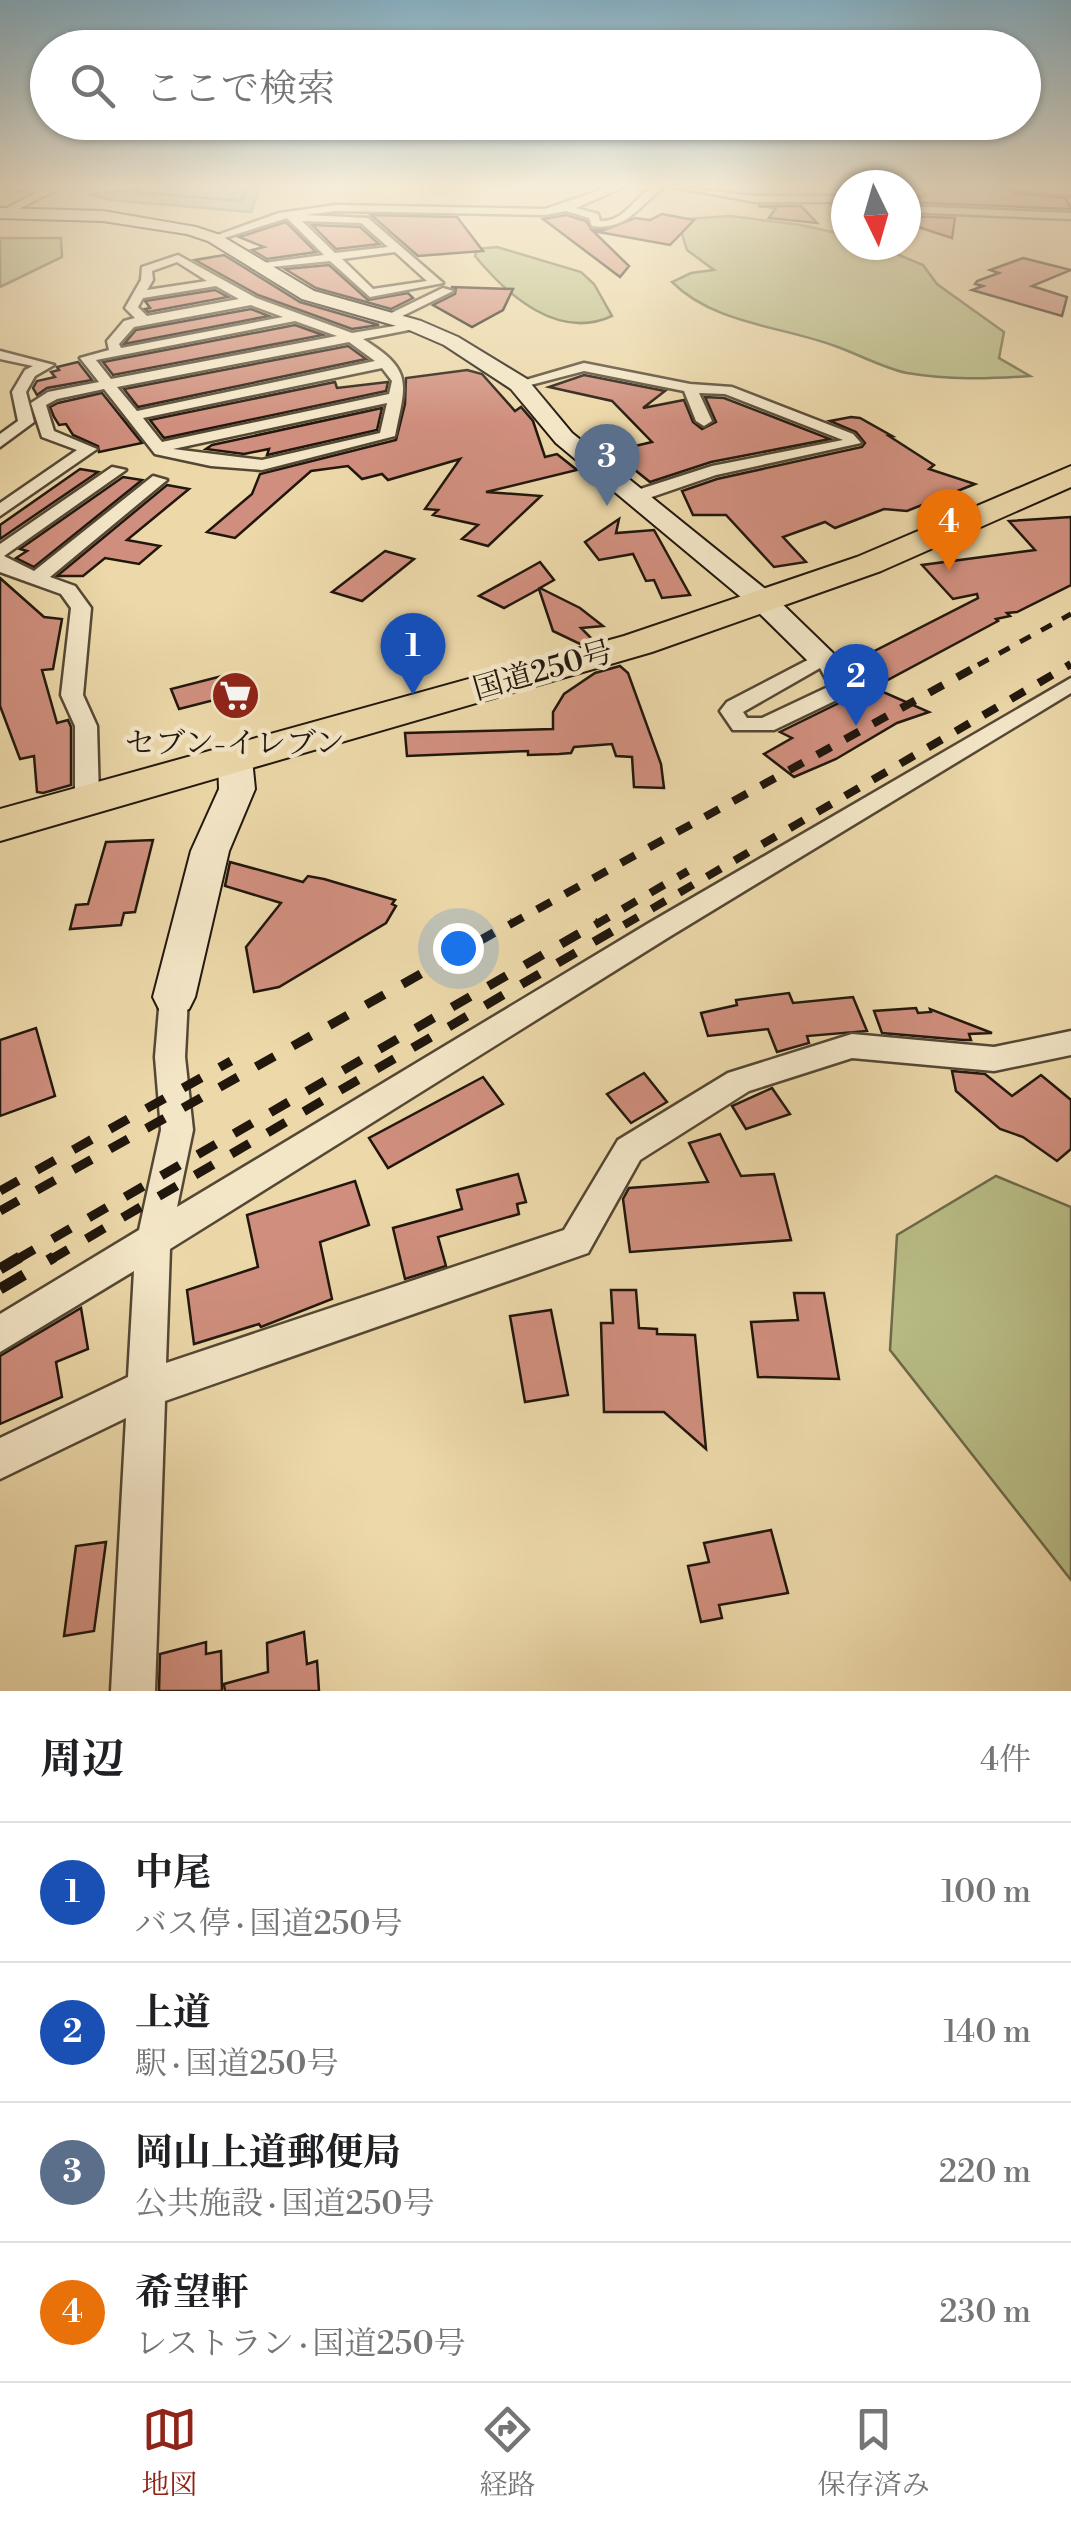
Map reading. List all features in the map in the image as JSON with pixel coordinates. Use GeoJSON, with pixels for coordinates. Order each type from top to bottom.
{"type":"FeatureCollection","features":[{"type":"Feature","properties":{"kind":"highway","name":"国道250号"},"geometry":{"type":"LineString","coordinates":[[0,825],[638,644],[869,564],[1071,475]]}},
{"type":"Feature","properties":{"kind":"street"},"geometry":{"type":"LineString","coordinates":[[144,320],[131,308],[147,280],[146,269],[158,265]]}},
{"type":"Feature","properties":{"kind":"street"},"geometry":{"type":"LineString","coordinates":[[190,265],[252,301],[356,337],[387,363],[399,382],[399,396],[387,436],[262,466],[211,461],[159,448],[87,358],[294,317]]}},
{"type":"Feature","properties":{"kind":"street"},"geometry":{"type":"LineString","coordinates":[[253,265],[318,299],[414,325],[466,350],[519,384],[564,438],[764,602],[823,658]]}},
{"type":"Feature","properties":{"kind":"street"},"geometry":{"type":"LineString","coordinates":[[256,267],[272,265]]}},
{"type":"Feature","properties":{"kind":"street"},"geometry":{"type":"LineString","coordinates":[[341,265],[370,292],[438,282],[415,265]]}},
{"type":"Feature","properties":{"kind":"street"},"geometry":{"type":"LineString","coordinates":[[138,295],[220,282]]}},
{"type":"Feature","properties":{"kind":"street"},"geometry":{"type":"LineString","coordinates":[[387,318],[447,291]]}},
{"type":"Feature","properties":{"kind":"street"},"geometry":{"type":"LineString","coordinates":[[117,352],[112,344],[128,324],[252,301]]}},
{"type":"Feature","properties":{"kind":"street"},"geometry":{"type":"LineString","coordinates":[[0,511],[89,450],[47,434],[38,403],[53,395],[414,325]]}},
{"type":"Feature","properties":{"kind":"street"},"geometry":{"type":"LineString","coordinates":[[0,355],[47,365],[30,373],[18,392],[26,422],[0,442]]}},
{"type":"Feature","properties":{"kind":"street"},"geometry":{"type":"LineString","coordinates":[[132,416],[387,363]]}},
{"type":"Feature","properties":{"kind":"street"},"geometry":{"type":"LineString","coordinates":[[519,384],[584,367],[690,388],[738,392],[848,436],[853,443],[712,471],[638,496]]}},
{"type":"Feature","properties":{"kind":"street"},"geometry":{"type":"LineString","coordinates":[[690,388],[704,422]]}},
{"type":"Feature","properties":{"kind":"street"},"geometry":{"type":"LineString","coordinates":[[159,448],[399,396]]}},
{"type":"Feature","properties":{"kind":"street"},"geometry":{"type":"LineString","coordinates":[[0,552],[118,470]]}},
{"type":"Feature","properties":{"kind":"street"},"geometry":{"type":"LineString","coordinates":[[37,578],[159,480]]}},
{"type":"Feature","properties":{"kind":"street"},"geometry":{"type":"LineString","coordinates":[[0,560],[5,567],[68,590],[81,608],[72,696],[86,726],[87,798]]}},
{"type":"Feature","properties":{"kind":"street"},"geometry":{"type":"LineString","coordinates":[[0,1334],[1071,684]]}},
{"type":"Feature","properties":{"kind":"street"},"geometry":{"type":"LineString","coordinates":[[133,1691],[154,1242],[177,1130],[170,1057],[174,997],[205,866],[237,788],[234,759]]}},
{"type":"Feature","properties":{"kind":"street"},"geometry":{"type":"LineString","coordinates":[[0,1459],[148,1388],[576,1242],[629,1150],[739,1082],[852,1046],[994,1060],[1071,1043]]}},
{"type":"Feature","properties":{"kind":"green space"},"geometry":{"type":"Polygon","coordinates":[[[0,265],[46,265],[0,287],[0,265]]]}},
{"type":"Feature","properties":{"kind":"green space"},"geometry":{"type":"Polygon","coordinates":[[[483,265],[557,265],[581,272],[594,284],[612,316],[572,323],[553,318],[518,299],[483,265]]]}},
{"type":"Feature","properties":{"kind":"green space"},"geometry":{"type":"Polygon","coordinates":[[[707,265],[923,265],[937,284],[1004,332],[999,358],[1030,376],[938,377],[889,368],[835,346],[708,307],[672,282],[691,273],[714,270],[707,265]]]}},
{"type":"Feature","properties":{"kind":"green space"},"geometry":{"type":"Polygon","coordinates":[[[996,1176],[1071,1207],[1071,1580],[890,1350],[897,1235],[996,1176]]]}},
{"type":"Feature","properties":{"kind":"building"},"geometry":{"type":"Polygon","coordinates":[[[204,265],[240,265],[300,302],[379,325],[352,329],[258,295],[204,265]]]}},
{"type":"Feature","properties":{"kind":"building"},"geometry":{"type":"Polygon","coordinates":[[[329,265],[368,300],[408,293],[413,298],[391,309],[316,288],[285,269],[329,265]]]}},
{"type":"Feature","properties":{"kind":"building"},"geometry":{"type":"Polygon","coordinates":[[[604,265],[628,265],[620,277],[604,265]]]}},
{"type":"Feature","properties":{"kind":"building"},"geometry":{"type":"Polygon","coordinates":[[[1004,265],[1051,265],[1071,270],[1032,286],[1067,297],[1062,316],[972,290],[983,286],[975,284],[977,281],[999,273],[990,270],[1004,265]]]}},
{"type":"Feature","properties":{"kind":"building"},"geometry":{"type":"Polygon","coordinates":[[[451,287],[513,289],[503,310],[472,327],[433,305],[455,294],[456,289],[451,287]]]}},
{"type":"Feature","properties":{"kind":"building"},"geometry":{"type":"Polygon","coordinates":[[[215,290],[228,297],[148,312],[145,309],[150,308],[145,301],[215,290]]]}},
{"type":"Feature","properties":{"kind":"building"},"geometry":{"type":"Polygon","coordinates":[[[251,309],[269,316],[124,344],[136,330],[251,309]]]}},
{"type":"Feature","properties":{"kind":"building"},"geometry":{"type":"Polygon","coordinates":[[[295,325],[323,335],[113,375],[103,362],[295,325]]]}},
{"type":"Feature","properties":{"kind":"building"},"geometry":{"type":"Polygon","coordinates":[[[348,346],[366,359],[138,407],[124,389],[348,346]]]}},
{"type":"Feature","properties":{"kind":"building"},"geometry":{"type":"Polygon","coordinates":[[[78,362],[92,380],[47,388],[37,395],[33,388],[37,381],[55,377],[51,372],[59,370],[57,367],[78,362]]]}},
{"type":"Feature","properties":{"kind":"building"},"geometry":{"type":"Polygon","coordinates":[[[467,370],[482,374],[515,411],[521,407],[533,421],[545,457],[557,454],[577,470],[486,492],[541,496],[488,546],[462,539],[478,525],[433,515],[438,510],[425,509],[460,459],[388,480],[382,474],[362,479],[348,466],[311,471],[235,538],[207,532],[252,494],[260,474],[396,440],[405,404],[406,378],[467,370]]]}},
{"type":"Feature","properties":{"kind":"building"},"geometry":{"type":"Polygon","coordinates":[[[584,375],[665,391],[643,408],[684,400],[693,422],[702,429],[716,422],[705,397],[724,398],[830,439],[711,462],[650,482],[620,458],[631,455],[622,449],[652,442],[612,401],[549,387],[584,375]]]}},
{"type":"Feature","properties":{"kind":"building"},"geometry":{"type":"Polygon","coordinates":[[[335,382],[337,388],[388,382],[386,391],[164,438],[150,420],[335,382]]]}},
{"type":"Feature","properties":{"kind":"building"},"geometry":{"type":"Polygon","coordinates":[[[102,393],[142,443],[99,452],[98,446],[73,435],[66,424],[59,425],[50,407],[102,393]]]}},
{"type":"Feature","properties":{"kind":"building"},"geometry":{"type":"Polygon","coordinates":[[[382,408],[377,430],[267,455],[269,449],[244,454],[206,449],[212,445],[382,408]]]}},
{"type":"Feature","properties":{"kind":"building"},"geometry":{"type":"Polygon","coordinates":[[[851,417],[892,436],[934,465],[929,469],[975,484],[907,511],[884,509],[835,528],[825,522],[783,537],[806,562],[774,567],[726,515],[693,515],[682,491],[717,479],[862,447],[865,443],[856,432],[830,421],[851,417]]]}},
{"type":"Feature","properties":{"kind":"building"},"geometry":{"type":"Polygon","coordinates":[[[80,469],[98,472],[0,539],[0,525],[80,469]]]}},
{"type":"Feature","properties":{"kind":"building"},"geometry":{"type":"Polygon","coordinates":[[[123,477],[142,480],[34,567],[16,558],[27,551],[20,549],[123,477]]]}},
{"type":"Feature","properties":{"kind":"building"},"geometry":{"type":"Polygon","coordinates":[[[167,485],[189,489],[127,540],[160,546],[139,564],[105,558],[83,576],[57,576],[167,485]]]}},
{"type":"Feature","properties":{"kind":"building"},"geometry":{"type":"Polygon","coordinates":[[[1071,517],[1071,585],[1017,612],[1007,613],[1010,616],[996,619],[882,683],[849,664],[978,598],[977,594],[953,599],[922,565],[1035,550],[1009,521],[1071,517]]]}},
{"type":"Feature","properties":{"kind":"building"},"geometry":{"type":"Polygon","coordinates":[[[619,519],[616,533],[654,530],[690,595],[662,598],[654,580],[646,581],[633,554],[599,560],[585,542],[619,519]]]}},
{"type":"Feature","properties":{"kind":"building"},"geometry":{"type":"Polygon","coordinates":[[[385,551],[414,559],[362,601],[332,592],[385,551]]]}},
{"type":"Feature","properties":{"kind":"building"},"geometry":{"type":"Polygon","coordinates":[[[540,562],[554,580],[540,588],[580,608],[603,626],[581,628],[594,641],[580,644],[553,631],[539,589],[504,608],[479,596],[540,562]]]}},
{"type":"Feature","properties":{"kind":"building"},"geometry":{"type":"Polygon","coordinates":[[[0,578],[44,617],[62,619],[53,669],[42,670],[57,723],[68,720],[71,727],[71,785],[43,793],[37,792],[34,756],[20,759],[0,706],[0,578]]]}},
{"type":"Feature","properties":{"kind":"building"},"geometry":{"type":"Polygon","coordinates":[[[620,666],[628,673],[661,764],[664,788],[634,787],[632,757],[616,756],[612,744],[574,747],[571,753],[559,754],[528,755],[528,751],[407,756],[405,733],[553,729],[553,712],[564,694],[595,673],[620,666]]]}},
{"type":"Feature","properties":{"kind":"building"},"geometry":{"type":"Polygon","coordinates":[[[230,674],[238,694],[179,709],[171,689],[230,674]]]}},
{"type":"Feature","properties":{"kind":"building"},"geometry":{"type":"Polygon","coordinates":[[[865,684],[929,712],[897,723],[836,759],[794,777],[764,754],[792,738],[780,732],[849,698],[865,684]]]}},
{"type":"Feature","properties":{"kind":"building"},"geometry":{"type":"Polygon","coordinates":[[[153,840],[135,912],[124,913],[121,925],[70,929],[76,905],[88,904],[106,842],[153,840]]]}},
{"type":"Feature","properties":{"kind":"building"},"geometry":{"type":"Polygon","coordinates":[[[230,862],[303,882],[308,876],[324,879],[395,900],[392,904],[396,906],[386,923],[279,987],[254,992],[246,947],[281,903],[225,886],[230,862]]]}},
{"type":"Feature","properties":{"kind":"building"},"geometry":{"type":"Polygon","coordinates":[[[789,993],[793,1003],[853,997],[867,1031],[807,1036],[809,1043],[777,1052],[768,1029],[708,1036],[701,1013],[737,1005],[736,1000],[789,993]]]}},
{"type":"Feature","properties":{"kind":"building"},"geometry":{"type":"Polygon","coordinates":[[[916,1008],[918,1013],[931,1012],[930,1009],[992,1033],[969,1034],[971,1040],[963,1040],[882,1033],[874,1011],[916,1008]]]}},
{"type":"Feature","properties":{"kind":"building"},"geometry":{"type":"Polygon","coordinates":[[[36,1028],[55,1096],[0,1116],[0,1040],[36,1028]]]}},
{"type":"Feature","properties":{"kind":"building"},"geometry":{"type":"Polygon","coordinates":[[[952,1071],[985,1074],[1012,1096],[1041,1075],[1071,1100],[1071,1149],[1057,1161],[1023,1137],[1000,1129],[956,1091],[952,1071]]]}},
{"type":"Feature","properties":{"kind":"building"},"geometry":{"type":"Polygon","coordinates":[[[644,1073],[667,1102],[631,1123],[607,1094],[644,1073]]]}},
{"type":"Feature","properties":{"kind":"building"},"geometry":{"type":"Polygon","coordinates":[[[483,1077],[503,1104],[388,1168],[369,1138],[483,1077]]]}},
{"type":"Feature","properties":{"kind":"building"},"geometry":{"type":"Polygon","coordinates":[[[772,1088],[790,1114],[746,1129],[732,1106],[772,1088]]]}},
{"type":"Feature","properties":{"kind":"building"},"geometry":{"type":"Polygon","coordinates":[[[720,1134],[741,1176],[774,1174],[791,1240],[630,1252],[623,1199],[629,1188],[708,1182],[689,1143],[720,1134]]]}},
{"type":"Feature","properties":{"kind":"building"},"geometry":{"type":"Polygon","coordinates":[[[518,1174],[526,1202],[517,1204],[519,1214],[438,1237],[446,1266],[405,1279],[393,1228],[462,1209],[457,1190],[518,1174]]]}},
{"type":"Feature","properties":{"kind":"building"},"geometry":{"type":"Polygon","coordinates":[[[355,1181],[369,1225],[320,1242],[332,1299],[261,1327],[259,1324],[194,1344],[187,1290],[258,1267],[247,1215],[355,1181]]]}},
{"type":"Feature","properties":{"kind":"building"},"geometry":{"type":"Polygon","coordinates":[[[611,1290],[636,1290],[639,1328],[657,1329],[657,1334],[695,1335],[706,1449],[664,1412],[604,1412],[601,1323],[613,1323],[611,1290]]]}},
{"type":"Feature","properties":{"kind":"building"},"geometry":{"type":"Polygon","coordinates":[[[794,1293],[824,1293],[839,1379],[758,1377],[751,1322],[798,1320],[794,1293]]]}},
{"type":"Feature","properties":{"kind":"building"},"geometry":{"type":"Polygon","coordinates":[[[81,1308],[88,1349],[56,1362],[62,1397],[0,1424],[0,1356],[81,1308]]]}},
{"type":"Feature","properties":{"kind":"building"},"geometry":{"type":"Polygon","coordinates":[[[551,1310],[568,1395],[525,1402],[510,1316],[551,1310]]]}},
{"type":"Feature","properties":{"kind":"building"},"geometry":{"type":"Polygon","coordinates":[[[771,1530],[788,1593],[719,1605],[722,1618],[701,1622],[688,1566],[709,1562],[704,1543],[771,1530]]]}},
{"type":"Feature","properties":{"kind":"building"},"geometry":{"type":"Polygon","coordinates":[[[106,1542],[94,1631],[64,1636],[76,1546],[106,1542]]]}},
{"type":"Feature","properties":{"kind":"building"},"geometry":{"type":"Polygon","coordinates":[[[304,1632],[307,1664],[317,1661],[319,1691],[225,1691],[224,1684],[268,1672],[267,1643],[304,1632]]]}},
{"type":"Feature","properties":{"kind":"building"},"geometry":{"type":"Polygon","coordinates":[[[206,1642],[206,1654],[221,1651],[222,1691],[159,1691],[160,1654],[206,1642]]]}},
{"type":"Feature","properties":{"kind":"railway"},"geometry":{"type":"LineString","coordinates":[[978,665],[1071,614]]}},
{"type":"Feature","properties":{"kind":"railway"},"geometry":{"type":"LineString","coordinates":[[509,925],[983,663]]}},
{"type":"Feature","properties":{"kind":"railway"},"geometry":{"type":"LineString","coordinates":[[624,925],[1071,664]]}},
{"type":"Feature","properties":{"kind":"railway"},"geometry":{"type":"LineString","coordinates":[[595,925],[688,871]]}},
{"type":"Feature","properties":{"kind":"railway"},"geometry":{"type":"LineString","coordinates":[[0,1211],[513,922]]}},
{"type":"Feature","properties":{"kind":"railway"},"geometry":{"type":"LineString","coordinates":[[16,1260],[599,922]]}},
{"type":"Feature","properties":{"kind":"railway"},"geometry":{"type":"LineString","coordinates":[[50,1260],[628,922]]}},
{"type":"Feature","properties":{"kind":"railway"},"geometry":{"type":"LineString","coordinates":[[0,1191],[231,1061]]}},
{"type":"Feature","properties":{"kind":"railway"},"geometry":{"type":"LineString","coordinates":[[0,1269],[20,1257]]}},
{"type":"Feature","properties":{"kind":"railway"},"geometry":{"type":"LineString","coordinates":[[0,1289],[54,1257]]}},
{"type":"Feature","properties":{"kind":"place","name":"岡山上道郵便局"},"geometry":{"type":"Point","coordinates":[607,506]}},
{"type":"Feature","properties":{"kind":"place","name":"希望軒"},"geometry":{"type":"Point","coordinates":[949,571]}},
{"type":"Feature","properties":{"kind":"place","name":"セブン-イレブン"},"geometry":{"type":"Point","coordinates":[235,695]}},
{"type":"Feature","properties":{"kind":"place","name":"中尾"},"geometry":{"type":"Point","coordinates":[413,695]}},
{"type":"Feature","properties":{"kind":"place","name":"上道"},"geometry":{"type":"Point","coordinates":[856,726]}}]}
